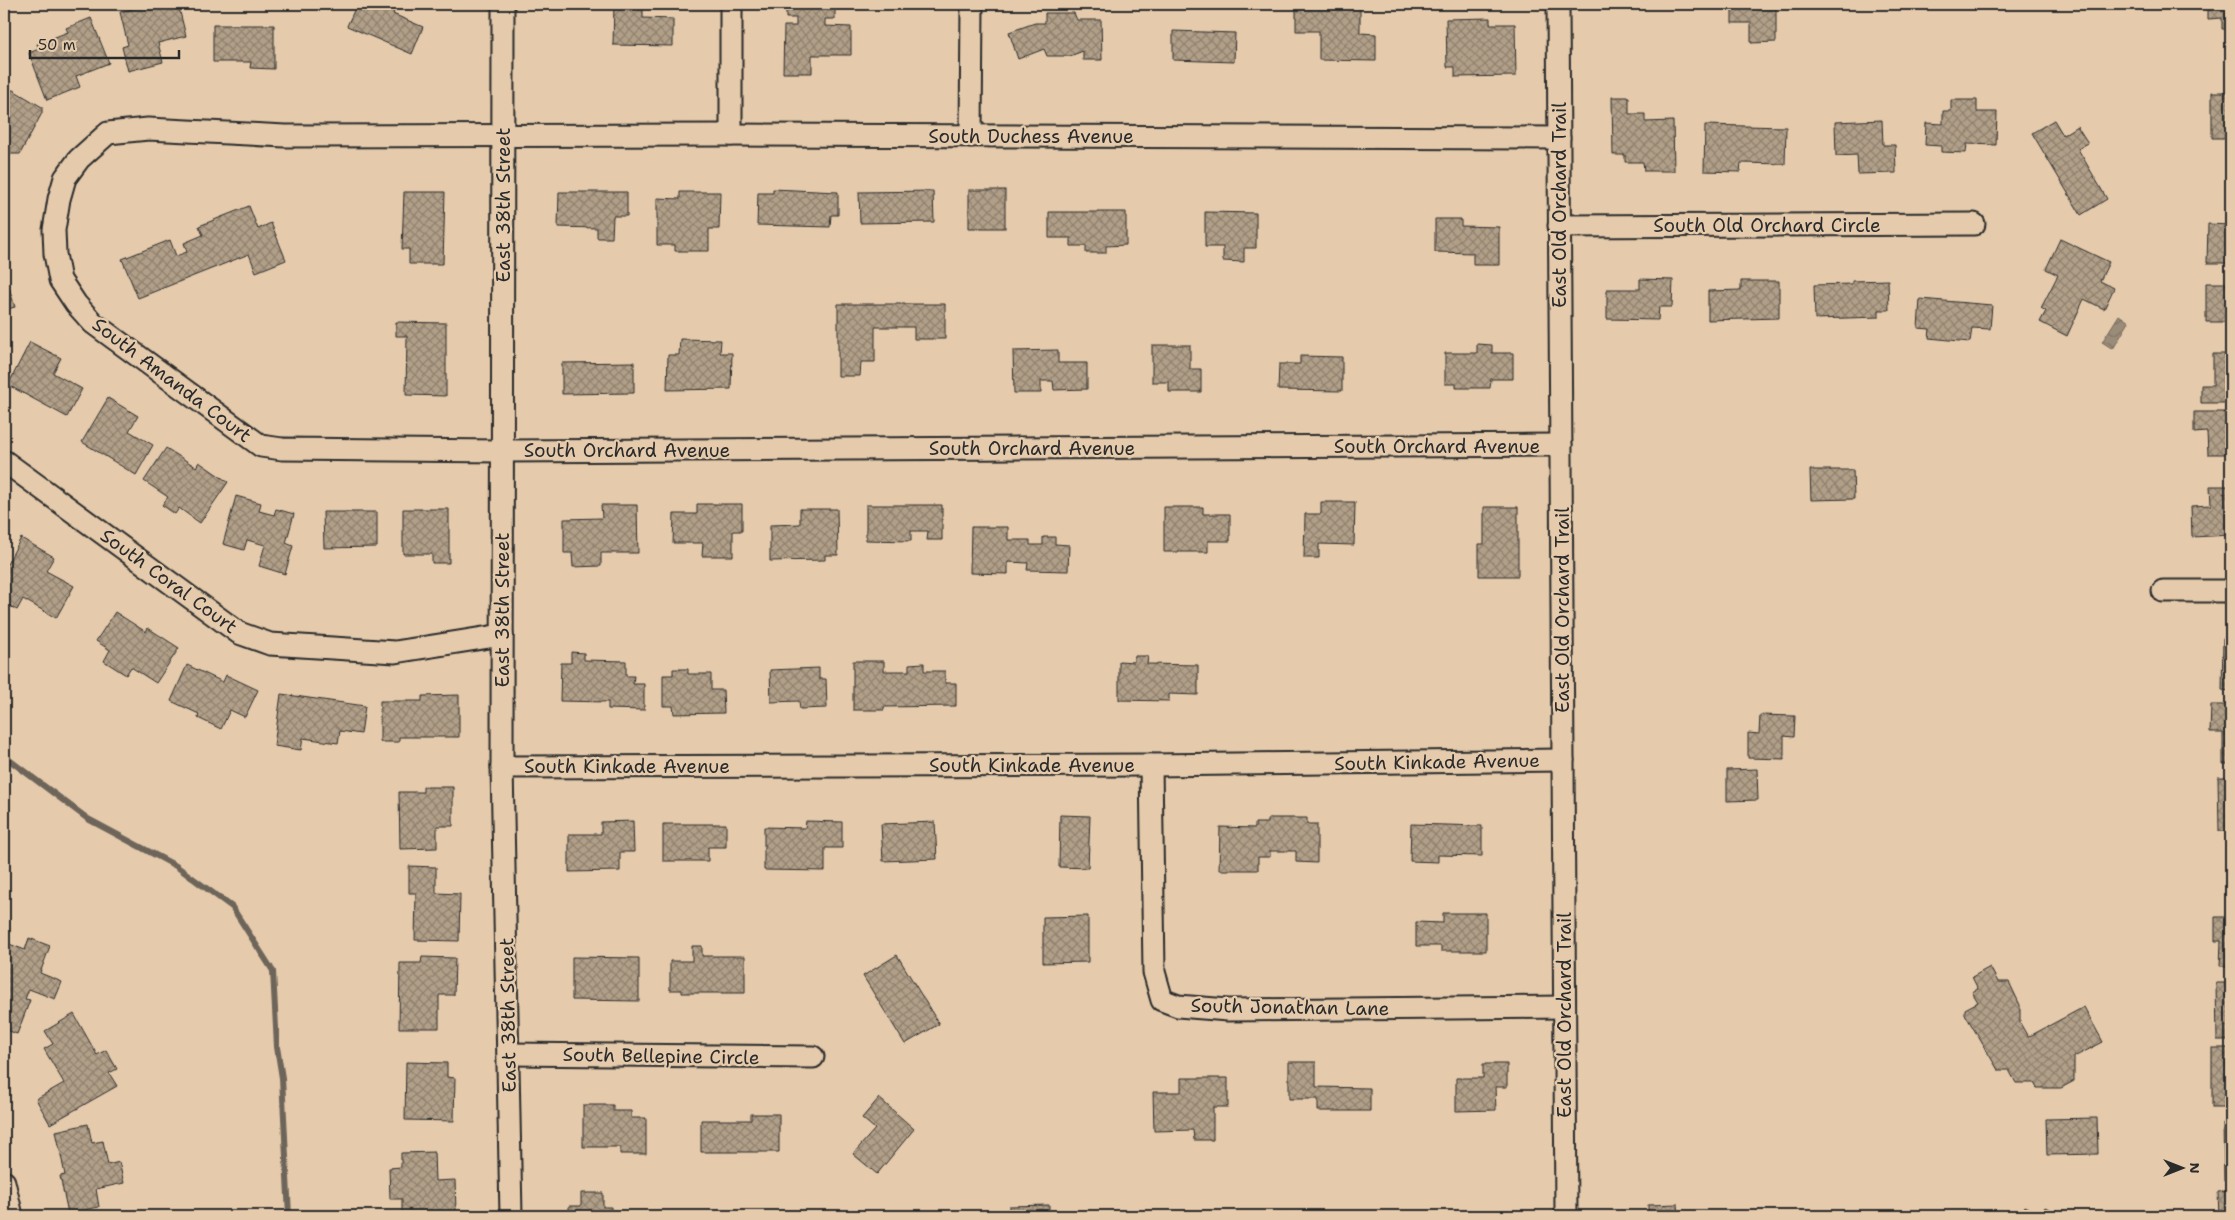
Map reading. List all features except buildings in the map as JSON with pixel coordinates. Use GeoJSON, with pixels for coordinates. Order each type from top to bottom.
{"type":"FeatureCollection","features":[{"type":"Feature","properties":{"kind":"street","name":"East 38th Street"},"geometry":{"type":"LineString","coordinates":[[503,4],[502,767],[511,1216]]}},
{"type":"Feature","properties":{"kind":"street"},"geometry":{"type":"LineString","coordinates":[[731,135],[732,4]]}},
{"type":"Feature","properties":{"kind":"street"},"geometry":{"type":"LineString","coordinates":[[971,136],[972,4]]}},
{"type":"Feature","properties":{"kind":"street","name":"East Old Orchard Trail"},"geometry":{"type":"LineString","coordinates":[[1558,4],[1566,1216]]}},
{"type":"Feature","properties":{"kind":"street","name":"South Amanda Court"},"geometry":{"type":"LineString","coordinates":[[502,450],[282,449],[261,446],[93,324],[76,304],[60,280],[55,254],[54,230],[59,199],[65,178],[79,159],[108,133],[148,128],[285,136],[503,135]]}},
{"type":"Feature","properties":{"kind":"street","name":"South Duchess Avenue"},"geometry":{"type":"LineString","coordinates":[[503,135],[1559,138]]}},
{"type":"Feature","properties":{"kind":"street","name":"South Old Orchard Circle"},"geometry":{"type":"LineString","coordinates":[[1559,226],[1974,224]]}},
{"type":"Feature","properties":{"kind":"street","name":"South Orchard Avenue"},"geometry":{"type":"LineString","coordinates":[[502,450],[1561,445]]}},
{"type":"Feature","properties":{"kind":"street","name":"South Coral Court"},"geometry":{"type":"LineString","coordinates":[[4,461],[239,633],[270,644],[395,652],[502,635]]}},
{"type":"Feature","properties":{"kind":"street"},"geometry":{"type":"LineString","coordinates":[[2163,591],[2231,591]]}},
{"type":"Feature","properties":{"kind":"street","name":"South Kinkade Avenue"},"geometry":{"type":"LineString","coordinates":[[502,767],[1151,765],[1563,760]]}},
{"type":"Feature","properties":{"kind":"street","name":"South Jonathan Lane"},"geometry":{"type":"LineString","coordinates":[[1151,765],[1154,972],[1162,1000],[1178,1006],[1228,1010],[1564,1008]]}},
{"type":"Feature","properties":{"kind":"street","name":"South Bellepine Circle"},"geometry":{"type":"LineString","coordinates":[[509,1054],[813,1057]]}},
{"type":"Feature","properties":{"kind":"street"},"geometry":{"type":"LineString","coordinates":[[4,1182],[12,1216]]}},
{"type":"Feature","properties":{"kind":"water"},"geometry":{"type":"Polygon","coordinates":[[[2119,315],[2129,322],[2113,349],[2102,342],[2119,315]]]}},
{"type":"Feature","properties":{"kind":"waterway"},"geometry":{"type":"LineString","coordinates":[[4,756],[88,819],[176,866],[232,907],[273,971],[277,1047],[282,1078],[289,1216]]}}]}
